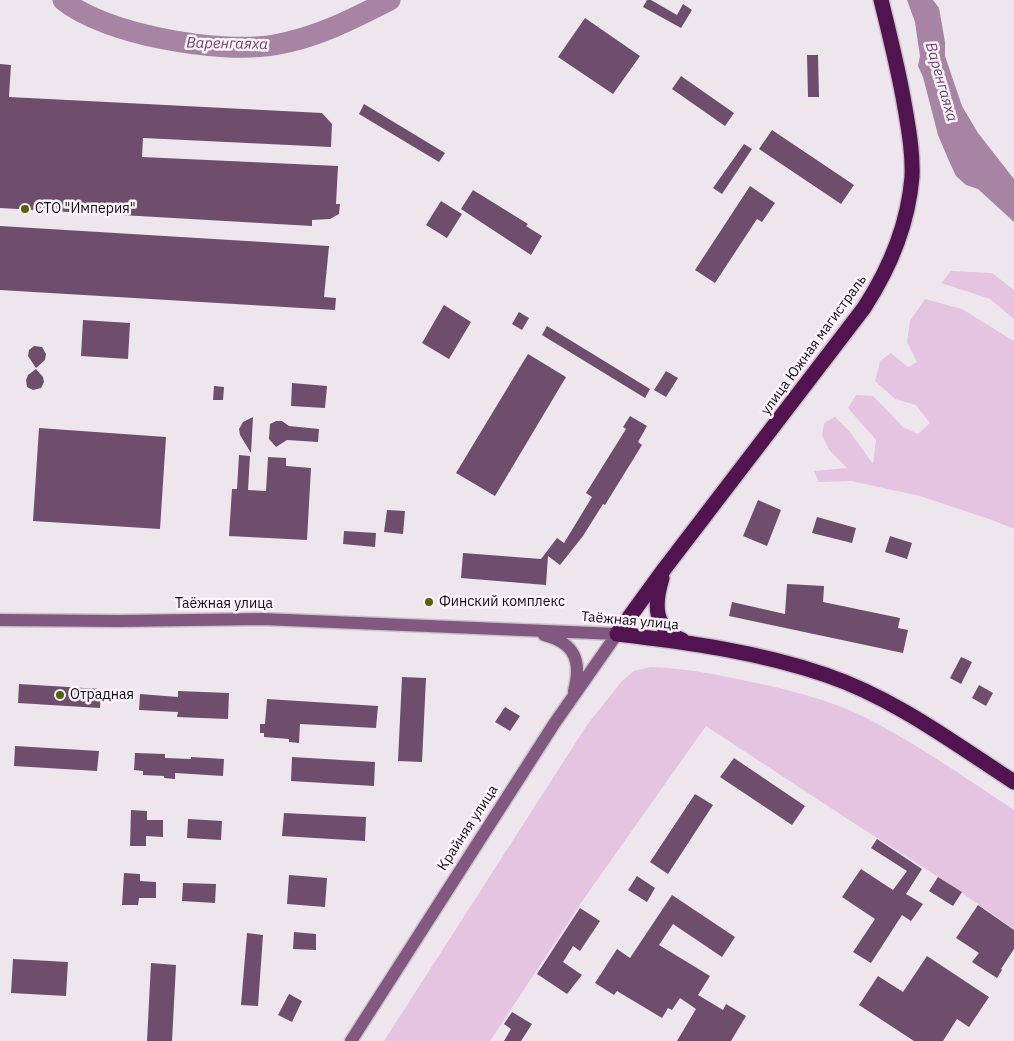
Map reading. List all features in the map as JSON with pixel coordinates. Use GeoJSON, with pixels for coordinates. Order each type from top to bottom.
{"type":"FeatureCollection","features":[{"type":"Feature","properties":{"kind":"highway","name":"улица Южная магистраль"},"geometry":{"type":"LineString","coordinates":[[617,634],[665,568],[864,308],[887,270],[896,248],[910,194],[912,154],[900,77],[881,0]]}},
{"type":"Feature","properties":{"kind":"highway"},"geometry":{"type":"LineString","coordinates":[[665,568],[657,600],[660,623],[667,632],[693,644]]}},
{"type":"Feature","properties":{"kind":"highway","name":"Таёжная улица"},"geometry":{"type":"LineString","coordinates":[[617,634],[693,644],[768,659],[826,675],[849,684],[915,718],[1014,782]]}},
{"type":"Feature","properties":{"kind":"street","name":"Таёжная улица"},"geometry":{"type":"LineString","coordinates":[[0,620],[263,619],[617,634]]}},
{"type":"Feature","properties":{"kind":"street"},"geometry":{"type":"LineString","coordinates":[[525,630],[559,640],[573,651],[577,668],[572,699]]}},
{"type":"Feature","properties":{"kind":"street","name":"Крайняя улица"},"geometry":{"type":"LineString","coordinates":[[351,1041],[487,826],[617,634]]}},
{"type":"Feature","properties":{"kind":"shaded area"},"geometry":{"type":"Polygon","coordinates":[[[951,271],[992,273],[1014,290],[1014,319],[990,299],[941,283],[951,271]]]}},
{"type":"Feature","properties":{"kind":"shaded area"},"geometry":{"type":"Polygon","coordinates":[[[925,299],[962,309],[1014,340],[1014,529],[920,496],[851,481],[819,482],[814,471],[847,468],[830,451],[822,436],[824,423],[835,417],[850,432],[873,464],[876,440],[848,408],[856,395],[873,396],[903,427],[918,434],[930,423],[916,405],[895,399],[875,381],[880,361],[891,353],[908,367],[917,362],[907,342],[910,321],[925,299]]]}},
{"type":"Feature","properties":{"kind":"shaded area"},"geometry":{"type":"Polygon","coordinates":[[[650,667],[699,672],[764,684],[797,692],[845,708],[911,743],[1014,810],[1014,929],[962,892],[706,726],[585,897],[490,1041],[384,1041],[587,725],[622,681],[634,671],[650,667]]]}},
{"type":"Feature","properties":{"kind":"water"},"geometry":{"type":"Polygon","coordinates":[[[907,0],[933,0],[939,8],[945,42],[945,56],[962,106],[978,133],[1014,179],[1014,222],[978,189],[966,185],[956,176],[938,135],[923,77],[918,66],[920,56],[915,22],[907,0]]]}},
{"type":"Feature","properties":{"kind":"building"},"geometry":{"type":"Polygon","coordinates":[[[647,0],[651,0],[677,15],[683,4],[692,10],[681,28],[643,7],[647,0]]]}},
{"type":"Feature","properties":{"kind":"building"},"geometry":{"type":"Polygon","coordinates":[[[585,18],[640,56],[613,94],[558,57],[585,18]]]}},
{"type":"Feature","properties":{"kind":"building"},"geometry":{"type":"Polygon","coordinates":[[[807,55],[818,55],[819,97],[808,97],[807,55]]]}},
{"type":"Feature","properties":{"kind":"building"},"geometry":{"type":"Polygon","coordinates":[[[0,64],[11,65],[9,97],[322,113],[332,124],[331,147],[143,138],[142,157],[338,166],[336,204],[340,204],[339,214],[330,219],[312,220],[312,226],[0,208],[0,64]]]}},
{"type":"Feature","properties":{"kind":"building"},"geometry":{"type":"Polygon","coordinates":[[[681,76],[734,113],[725,126],[672,89],[681,76]]]}},
{"type":"Feature","properties":{"kind":"building"},"geometry":{"type":"Polygon","coordinates":[[[364,104],[445,153],[439,162],[359,114],[364,104]]]}},
{"type":"Feature","properties":{"kind":"building"},"geometry":{"type":"Polygon","coordinates":[[[772,130],[854,185],[841,204],[759,149],[772,130]]]}},
{"type":"Feature","properties":{"kind":"building"},"geometry":{"type":"Polygon","coordinates":[[[744,144],[752,149],[722,194],[713,188],[744,144]]]}},
{"type":"Feature","properties":{"kind":"building"},"geometry":{"type":"Polygon","coordinates":[[[750,186],[775,203],[762,222],[757,219],[715,283],[695,270],[750,186]]]}},
{"type":"Feature","properties":{"kind":"building"},"geometry":{"type":"Polygon","coordinates":[[[473,190],[528,224],[526,226],[542,236],[531,255],[461,209],[473,190]]]}},
{"type":"Feature","properties":{"kind":"building"},"geometry":{"type":"Polygon","coordinates":[[[441,201],[462,214],[447,238],[426,225],[441,201]]]}},
{"type":"Feature","properties":{"kind":"building"},"geometry":{"type":"Polygon","coordinates":[[[0,226],[329,246],[324,297],[336,298],[335,310],[0,290],[0,226]]]}},
{"type":"Feature","properties":{"kind":"building"},"geometry":{"type":"Polygon","coordinates":[[[444,305],[471,322],[449,359],[422,343],[444,305]]]}},
{"type":"Feature","properties":{"kind":"building"},"geometry":{"type":"Polygon","coordinates":[[[519,312],[529,318],[522,330],[512,324],[519,312]]]}},
{"type":"Feature","properties":{"kind":"building"},"geometry":{"type":"Polygon","coordinates":[[[83,320],[130,323],[128,359],[81,356],[83,320]]]}},
{"type":"Feature","properties":{"kind":"building"},"geometry":{"type":"Polygon","coordinates":[[[547,326],[650,389],[645,398],[542,335],[547,326]]]}},
{"type":"Feature","properties":{"kind":"building"},"geometry":{"type":"Polygon","coordinates":[[[34,346],[42,347],[46,354],[45,360],[36,368],[28,356],[29,350],[34,346]]]}},
{"type":"Feature","properties":{"kind":"building"},"geometry":{"type":"Polygon","coordinates":[[[528,354],[566,377],[495,496],[456,473],[528,354]]]}},
{"type":"Feature","properties":{"kind":"building"},"geometry":{"type":"Polygon","coordinates":[[[36,369],[43,377],[44,382],[41,388],[33,390],[27,387],[26,380],[28,375],[36,369]]]}},
{"type":"Feature","properties":{"kind":"building"},"geometry":{"type":"Polygon","coordinates":[[[666,371],[678,378],[666,397],[654,390],[666,371]]]}},
{"type":"Feature","properties":{"kind":"building"},"geometry":{"type":"Polygon","coordinates":[[[292,383],[327,386],[325,408],[291,406],[292,383]]]}},
{"type":"Feature","properties":{"kind":"building"},"geometry":{"type":"Polygon","coordinates":[[[214,386],[224,387],[223,400],[213,400],[214,386]]]}},
{"type":"Feature","properties":{"kind":"building"},"geometry":{"type":"Polygon","coordinates":[[[630,416],[647,426],[638,442],[642,445],[605,505],[603,504],[583,536],[560,565],[548,556],[546,585],[461,578],[463,553],[541,559],[557,538],[564,543],[592,497],[586,493],[626,429],[623,427],[630,416]]]}},
{"type":"Feature","properties":{"kind":"building"},"geometry":{"type":"Polygon","coordinates":[[[253,417],[251,453],[240,435],[239,429],[243,422],[253,417]]]}},
{"type":"Feature","properties":{"kind":"building"},"geometry":{"type":"Polygon","coordinates":[[[282,421],[289,426],[319,429],[318,442],[287,440],[276,447],[269,439],[270,424],[282,421]]]}},
{"type":"Feature","properties":{"kind":"building"},"geometry":{"type":"Polygon","coordinates":[[[39,428],[166,437],[160,529],[33,521],[39,428]]]}},
{"type":"Feature","properties":{"kind":"building"},"geometry":{"type":"Polygon","coordinates":[[[239,455],[250,456],[248,490],[266,491],[268,457],[286,458],[286,466],[311,468],[307,540],[229,536],[232,489],[237,489],[239,455]]]}},
{"type":"Feature","properties":{"kind":"building"},"geometry":{"type":"Polygon","coordinates":[[[758,500],[781,510],[767,546],[743,536],[758,500]]]}},
{"type":"Feature","properties":{"kind":"building"},"geometry":{"type":"Polygon","coordinates":[[[387,510],[405,511],[403,534],[384,532],[387,510]]]}},
{"type":"Feature","properties":{"kind":"building"},"geometry":{"type":"Polygon","coordinates":[[[817,517],[856,528],[852,543],[812,533],[817,517]]]}},
{"type":"Feature","properties":{"kind":"building"},"geometry":{"type":"Polygon","coordinates":[[[344,531],[376,533],[375,547],[343,544],[344,531]]]}},
{"type":"Feature","properties":{"kind":"building"},"geometry":{"type":"Polygon","coordinates":[[[890,536],[912,543],[907,559],[885,552],[890,536]]]}},
{"type":"Feature","properties":{"kind":"building"},"geometry":{"type":"Polygon","coordinates":[[[787,584],[824,586],[823,602],[900,618],[898,628],[908,630],[903,653],[729,616],[732,602],[785,614],[787,584]]]}},
{"type":"Feature","properties":{"kind":"building"},"geometry":{"type":"Polygon","coordinates":[[[961,657],[972,662],[961,684],[950,678],[961,657]]]}},
{"type":"Feature","properties":{"kind":"building"},"geometry":{"type":"Polygon","coordinates":[[[402,677],[426,678],[422,762],[398,761],[402,677]]]}},
{"type":"Feature","properties":{"kind":"building"},"geometry":{"type":"Polygon","coordinates":[[[19,684],[101,689],[100,708],[18,703],[19,684]]]}},
{"type":"Feature","properties":{"kind":"building"},"geometry":{"type":"Polygon","coordinates":[[[979,685],[993,693],[986,706],[972,698],[979,685]]]}},
{"type":"Feature","properties":{"kind":"building"},"geometry":{"type":"Polygon","coordinates":[[[178,691],[229,693],[228,719],[177,717],[178,712],[139,710],[140,694],[178,697],[178,691]]]}},
{"type":"Feature","properties":{"kind":"building"},"geometry":{"type":"Polygon","coordinates":[[[267,699],[378,706],[376,728],[300,724],[299,743],[289,742],[289,739],[264,737],[264,733],[260,733],[260,724],[265,724],[267,699]]]}},
{"type":"Feature","properties":{"kind":"building"},"geometry":{"type":"Polygon","coordinates":[[[505,707],[520,716],[510,731],[495,722],[505,707]]]}},
{"type":"Feature","properties":{"kind":"building"},"geometry":{"type":"Polygon","coordinates":[[[15,746],[99,751],[97,771],[14,766],[15,746]]]}},
{"type":"Feature","properties":{"kind":"building"},"geometry":{"type":"Polygon","coordinates":[[[135,753],[165,754],[165,758],[224,759],[223,776],[175,773],[175,779],[164,778],[164,776],[143,775],[143,771],[134,770],[135,753]]]}},
{"type":"Feature","properties":{"kind":"building"},"geometry":{"type":"Polygon","coordinates":[[[292,757],[375,762],[374,786],[291,781],[292,757]]]}},
{"type":"Feature","properties":{"kind":"building"},"geometry":{"type":"Polygon","coordinates":[[[734,758],[805,806],[792,825],[720,777],[734,758]]]}},
{"type":"Feature","properties":{"kind":"building"},"geometry":{"type":"Polygon","coordinates":[[[695,794],[713,805],[668,874],[650,862],[695,794]]]}},
{"type":"Feature","properties":{"kind":"building"},"geometry":{"type":"Polygon","coordinates":[[[131,810],[147,811],[147,820],[163,820],[163,837],[146,836],[146,846],[130,846],[131,810]]]}},
{"type":"Feature","properties":{"kind":"building"},"geometry":{"type":"Polygon","coordinates":[[[284,813],[366,817],[365,841],[282,836],[284,813]]]}},
{"type":"Feature","properties":{"kind":"building"},"geometry":{"type":"Polygon","coordinates":[[[188,819],[222,821],[221,840],[187,838],[188,819]]]}},
{"type":"Feature","properties":{"kind":"building"},"geometry":{"type":"Polygon","coordinates":[[[877,839],[922,869],[906,894],[923,904],[911,921],[902,915],[871,963],[853,952],[875,919],[842,897],[861,869],[893,890],[907,871],[871,848],[877,839]]]}},
{"type":"Feature","properties":{"kind":"building"},"geometry":{"type":"Polygon","coordinates":[[[124,873],[140,874],[140,881],[156,882],[156,898],[139,898],[138,905],[122,905],[124,873]]]}},
{"type":"Feature","properties":{"kind":"building"},"geometry":{"type":"Polygon","coordinates":[[[289,875],[327,878],[325,907],[287,904],[289,875]]]}},
{"type":"Feature","properties":{"kind":"building"},"geometry":{"type":"Polygon","coordinates":[[[637,876],[655,888],[647,902],[628,890],[637,876]]]}},
{"type":"Feature","properties":{"kind":"building"},"geometry":{"type":"Polygon","coordinates":[[[938,877],[962,892],[953,906],[929,891],[938,877]]]}},
{"type":"Feature","properties":{"kind":"building"},"geometry":{"type":"Polygon","coordinates":[[[183,883],[216,884],[215,903],[182,901],[183,883]]]}},
{"type":"Feature","properties":{"kind":"building"},"geometry":{"type":"Polygon","coordinates":[[[672,895],[735,937],[722,957],[673,924],[659,945],[710,976],[698,995],[723,1010],[726,1004],[746,1016],[731,1041],[677,1041],[696,1009],[680,998],[672,1010],[668,1008],[662,1018],[617,991],[614,995],[595,983],[617,949],[630,958],[672,895]]]}},
{"type":"Feature","properties":{"kind":"building"},"geometry":{"type":"Polygon","coordinates":[[[978,905],[1014,930],[1014,949],[997,978],[972,962],[979,953],[956,938],[978,905]]]}},
{"type":"Feature","properties":{"kind":"building"},"geometry":{"type":"Polygon","coordinates":[[[580,908],[600,921],[580,951],[573,946],[563,962],[582,975],[567,994],[537,974],[580,908]]]}},
{"type":"Feature","properties":{"kind":"building"},"geometry":{"type":"Polygon","coordinates":[[[294,932],[316,934],[316,950],[293,949],[294,932]]]}},
{"type":"Feature","properties":{"kind":"building"},"geometry":{"type":"Polygon","coordinates":[[[247,933],[263,935],[258,1006],[241,1005],[247,933]]]}},
{"type":"Feature","properties":{"kind":"building"},"geometry":{"type":"Polygon","coordinates":[[[927,956],[989,997],[969,1027],[957,1019],[943,1041],[914,1041],[859,1005],[878,976],[903,992],[927,956]]]}},
{"type":"Feature","properties":{"kind":"building"},"geometry":{"type":"Polygon","coordinates":[[[13,959],[68,962],[66,996],[11,993],[13,959]]]}},
{"type":"Feature","properties":{"kind":"building"},"geometry":{"type":"Polygon","coordinates":[[[151,963],[176,965],[172,1041],[147,1041],[151,963]]]}},
{"type":"Feature","properties":{"kind":"building"},"geometry":{"type":"Polygon","coordinates":[[[289,994],[302,1001],[292,1022],[278,1015],[289,994]]]}},
{"type":"Feature","properties":{"kind":"building"},"geometry":{"type":"Polygon","coordinates":[[[512,1012],[532,1024],[521,1041],[504,1041],[511,1029],[504,1024],[512,1012]]]}},
{"type":"Feature","properties":{"kind":"waterway","name":"Варенгаяха"},"geometry":{"type":"LineString","coordinates":[[63,0],[82,12],[106,23],[134,32],[164,39],[224,47],[274,45],[305,38],[348,21],[390,0]]}},
{"type":"Feature","properties":{"kind":"place","name":"СТО \"Империя\""},"geometry":{"type":"Point","coordinates":[25,209]}},
{"type":"Feature","properties":{"kind":"place","name":"Финский комплекс"},"geometry":{"type":"Point","coordinates":[429,602]}},
{"type":"Feature","properties":{"kind":"place","name":"Отрадная"},"geometry":{"type":"Point","coordinates":[60,695]}}]}
